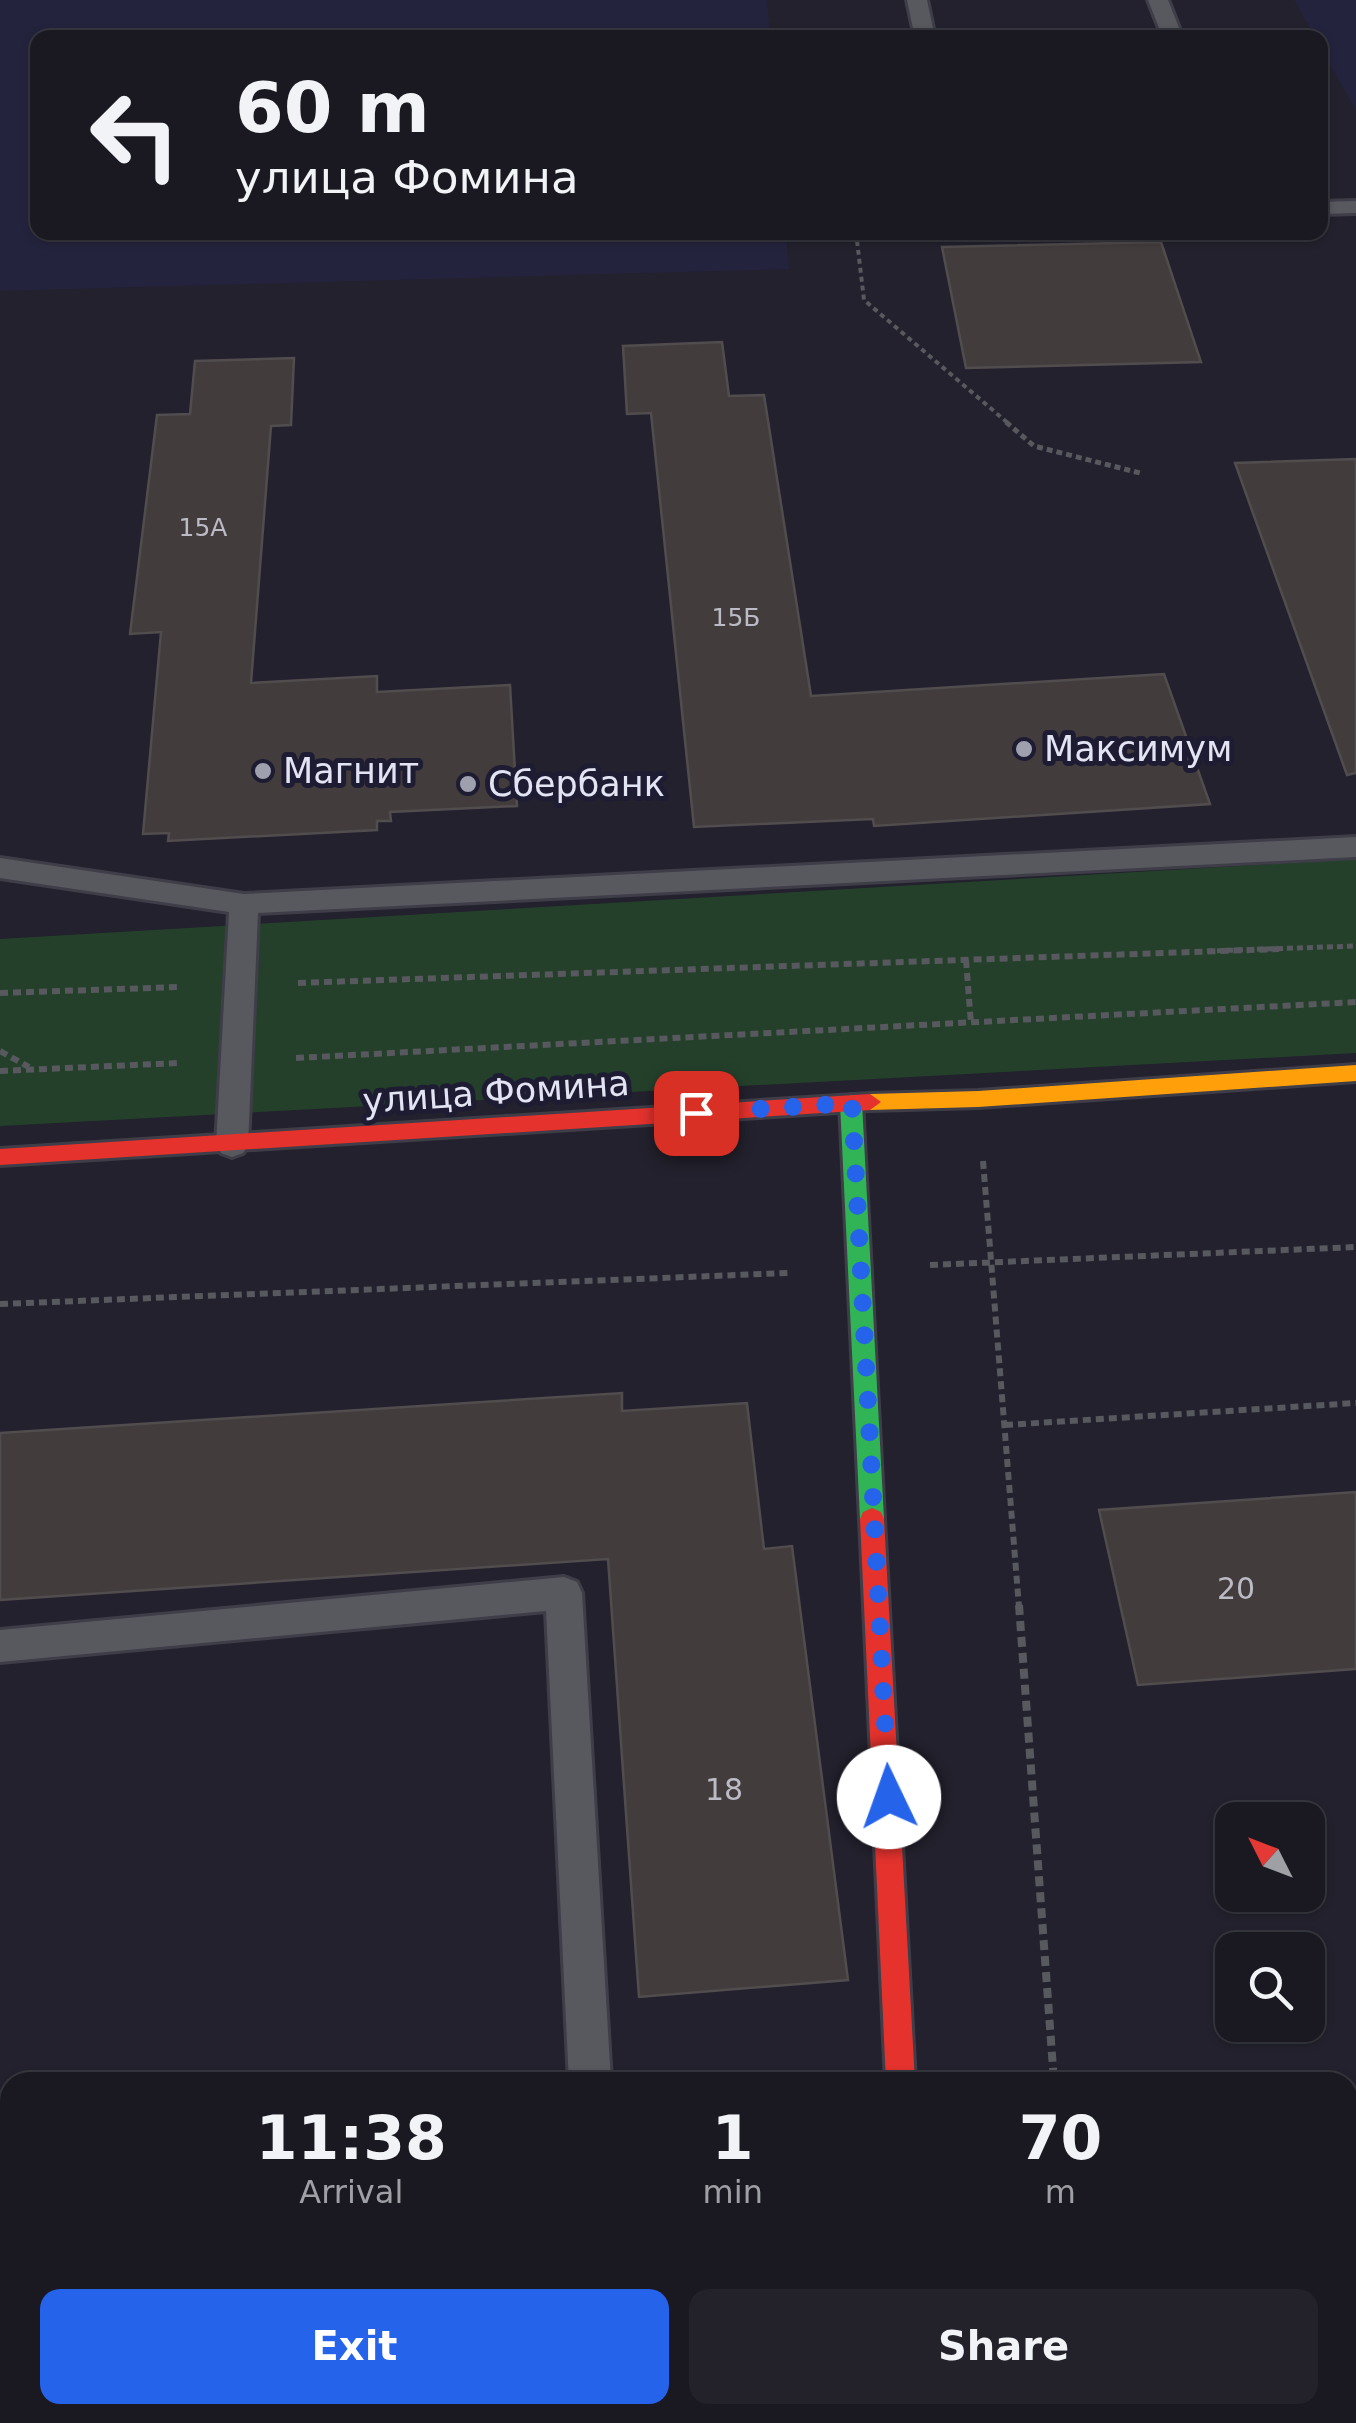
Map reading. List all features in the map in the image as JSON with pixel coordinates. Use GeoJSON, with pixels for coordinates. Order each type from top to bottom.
{"type":"FeatureCollection","features":[{"type":"Feature","properties":{"kind":"main road","name":"улица Фомина"},"geometry":{"type":"LineString","coordinates":[[0,1158],[852,1103],[978,1100],[1356,1073]]}},
{"type":"Feature","properties":{"kind":"main road"},"geometry":{"type":"LineString","coordinates":[[852,1103],[901,2072]]}},
{"type":"Feature","properties":{"kind":"lane"},"geometry":{"type":"LineString","coordinates":[[917,0],[923,30]]}},
{"type":"Feature","properties":{"kind":"lane"},"geometry":{"type":"LineString","coordinates":[[1158,0],[1170,30]]}},
{"type":"Feature","properties":{"kind":"lane"},"geometry":{"type":"LineString","coordinates":[[1328,208],[1356,208]]}},
{"type":"Feature","properties":{"kind":"lane"},"geometry":{"type":"LineString","coordinates":[[0,868],[244,904],[1356,847]]}},
{"type":"Feature","properties":{"kind":"lane"},"geometry":{"type":"LineString","coordinates":[[232,1145],[244,904]]}},
{"type":"Feature","properties":{"kind":"lane"},"geometry":{"type":"LineString","coordinates":[[0,1646],[564,1593],[589,2072]]}},
{"type":"Feature","properties":{"kind":"path"},"geometry":{"type":"LineString","coordinates":[[857,240],[864,300],[1034,446],[1140,473]]}},
{"type":"Feature","properties":{"kind":"path"},"geometry":{"type":"LineString","coordinates":[[0,993],[1356,946]]}},
{"type":"Feature","properties":{"kind":"path"},"geometry":{"type":"LineString","coordinates":[[966,960],[1053,2072]]}},
{"type":"Feature","properties":{"kind":"path"},"geometry":{"type":"LineString","coordinates":[[0,1072],[972,1025],[1356,1002]]}},
{"type":"Feature","properties":{"kind":"path"},"geometry":{"type":"LineString","coordinates":[[0,1051],[33,1070]]}},
{"type":"Feature","properties":{"kind":"path"},"geometry":{"type":"LineString","coordinates":[[0,1304],[862,1270],[991,1260],[1356,1248]]}},
{"type":"Feature","properties":{"kind":"path"},"geometry":{"type":"LineString","coordinates":[[1005,1424],[1356,1403]]}},
{"type":"Feature","properties":{"kind":"shaded area"},"geometry":{"type":"Polygon","coordinates":[[[0,0],[767,0],[769,30],[30,30],[30,240],[787,240],[789,269],[0,291],[0,0]]]}},
{"type":"Feature","properties":{"kind":"shaded area"},"geometry":{"type":"Polygon","coordinates":[[[1294,0],[1356,0],[1356,110],[1328,61],[1328,30],[1311,30],[1294,0]]]}},
{"type":"Feature","properties":{"kind":"green space"},"geometry":{"type":"Polygon","coordinates":[[[1356,859],[1356,1053],[0,1126],[0,939],[1356,859]]]}},
{"type":"Feature","properties":{"kind":"building"},"geometry":{"type":"Polygon","coordinates":[[[1161,242],[1201,362],[966,368],[942,247],[1161,242]]]}},
{"type":"Feature","properties":{"kind":"building"},"geometry":{"type":"Polygon","coordinates":[[[722,342],[729,396],[764,395],[811,696],[1164,674],[1210,804],[874,826],[873,819],[694,827],[651,413],[627,414],[623,346],[722,342]]]}},
{"type":"Feature","properties":{"kind":"building"},"geometry":{"type":"Polygon","coordinates":[[[294,358],[291,425],[271,426],[251,683],[377,676],[377,692],[510,685],[517,806],[390,812],[391,821],[377,821],[377,830],[168,841],[169,833],[143,834],[161,632],[130,634],[157,415],[190,414],[195,361],[294,358]]]}},
{"type":"Feature","properties":{"kind":"building"},"geometry":{"type":"Polygon","coordinates":[[[1356,459],[1356,773],[1347,775],[1235,463],[1356,459]]]}},
{"type":"Feature","properties":{"kind":"building"},"geometry":{"type":"Polygon","coordinates":[[[622,1393],[622,1411],[747,1403],[764,1549],[792,1546],[848,1980],[639,1997],[608,1559],[0,1600],[0,1433],[622,1393]]]}},
{"type":"Feature","properties":{"kind":"building"},"geometry":{"type":"Polygon","coordinates":[[[1356,1492],[1356,1669],[1138,1685],[1099,1510],[1356,1492]]]}},
{"type":"Feature","properties":{"kind":"traffic: fast"},"geometry":{"type":"LineString","coordinates":[[851,1103],[872,1519]]}},
{"type":"Feature","properties":{"kind":"traffic: slow"},"geometry":{"type":"LineString","coordinates":[[870,1102],[978,1099],[1356,1073]]}},
{"type":"Feature","properties":{"kind":"traffic: jam"},"geometry":{"type":"LineString","coordinates":[[0,1157],[870,1102]]}},
{"type":"Feature","properties":{"kind":"traffic: jam"},"geometry":{"type":"LineString","coordinates":[[872,1519],[900,2072]]}},
{"type":"Feature","properties":{"kind":"place","name":"Максимум"},"geometry":{"type":"Point","coordinates":[1024,749]}},
{"type":"Feature","properties":{"kind":"place","name":"Магнит"},"geometry":{"type":"Point","coordinates":[263,771]}},
{"type":"Feature","properties":{"kind":"place","name":"Сбербанк"},"geometry":{"type":"Point","coordinates":[468,784]}},
{"type":"Feature","properties":{"kind":"route"},"geometry":{"type":"LineString","coordinates":[[696,1113],[852,1103],[889,1797]]}}]}
